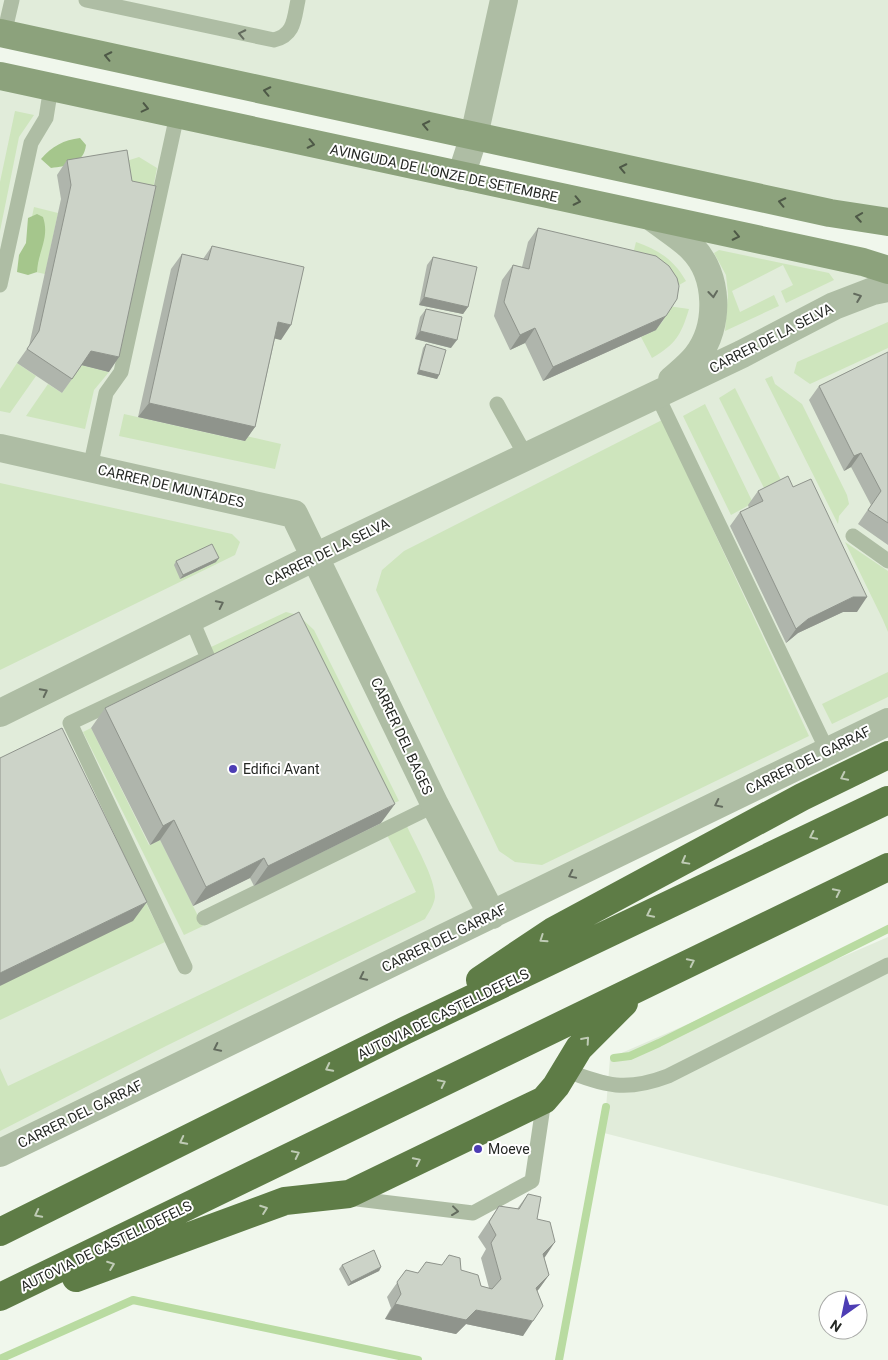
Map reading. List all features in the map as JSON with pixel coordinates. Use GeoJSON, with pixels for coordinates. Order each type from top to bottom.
{"type":"FeatureCollection","features":[{"type":"Feature","properties":{"kind":"highway"},"geometry":{"type":"LineString","coordinates":[[404,1031],[554,931],[802,797],[888,755]]}},
{"type":"Feature","properties":{"kind":"highway","name":"AUTOVIA DE CASTELLDEFELS"},"geometry":{"type":"LineString","coordinates":[[0,1232],[404,1031],[888,800]]}},
{"type":"Feature","properties":{"kind":"highway","name":"AUTOVIA DE CASTELLDEFELS"},"geometry":{"type":"LineString","coordinates":[[0,1298],[888,867]]}},
{"type":"Feature","properties":{"kind":"highway"},"geometry":{"type":"LineString","coordinates":[[0,1307],[285,1201],[349,1194],[544,1100],[556,1086],[564,1070],[591,1034],[647,983]]}},
{"type":"Feature","properties":{"kind":"main road"},"geometry":{"type":"LineString","coordinates":[[2,33],[830,213],[888,222]]}},
{"type":"Feature","properties":{"kind":"main road","name":"AVINGUDA DE L'ONZE DE SETEMBRE"},"geometry":{"type":"LineString","coordinates":[[0,76],[863,262],[888,270]]}},
{"type":"Feature","properties":{"kind":"street"},"geometry":{"type":"LineString","coordinates":[[461,176],[474,136],[504,0]]}},
{"type":"Feature","properties":{"kind":"street","name":"CARRER DE LA SELVA"},"geometry":{"type":"LineString","coordinates":[[653,218],[692,248],[701,259],[712,283],[714,300],[709,327],[698,354],[657,395]]}},
{"type":"Feature","properties":{"kind":"street","name":"CARRER DE LA SELVA"},"geometry":{"type":"LineString","coordinates":[[0,714],[317,556],[527,458],[742,354],[834,306],[888,288]]}},
{"type":"Feature","properties":{"kind":"street","name":"CARRER DE MUNTADES"},"geometry":{"type":"LineString","coordinates":[[0,448],[294,514],[317,556]]}},
{"type":"Feature","properties":{"kind":"street","name":"CARRER DEL BAGES"},"geometry":{"type":"LineString","coordinates":[[317,556],[434,805],[492,915]]}},
{"type":"Feature","properties":{"kind":"street","name":"CARRER DEL GARRAF"},"geometry":{"type":"LineString","coordinates":[[0,1153],[888,722]]}},
{"type":"Feature","properties":{"kind":"lane"},"geometry":{"type":"LineString","coordinates":[[2,33],[12,0]]}},
{"type":"Feature","properties":{"kind":"lane"},"geometry":{"type":"LineString","coordinates":[[86,0],[274,40],[286,36],[292,30],[298,0]]}},
{"type":"Feature","properties":{"kind":"lane"},"geometry":{"type":"LineString","coordinates":[[0,285],[31,143],[46,118],[51,87]]}},
{"type":"Feature","properties":{"kind":"lane"},"geometry":{"type":"LineString","coordinates":[[90,468],[106,394],[121,372],[177,115]]}},
{"type":"Feature","properties":{"kind":"lane"},"geometry":{"type":"LineString","coordinates":[[657,395],[827,750]]}},
{"type":"Feature","properties":{"kind":"lane"},"geometry":{"type":"LineString","coordinates":[[496,404],[527,458]]}},
{"type":"Feature","properties":{"kind":"lane"},"geometry":{"type":"LineString","coordinates":[[853,536],[888,560]]}},
{"type":"Feature","properties":{"kind":"lane"},"geometry":{"type":"LineString","coordinates":[[185,968],[70,723],[208,658],[191,618]]}},
{"type":"Feature","properties":{"kind":"lane"},"geometry":{"type":"LineString","coordinates":[[204,918],[434,805]]}},
{"type":"Feature","properties":{"kind":"lane"},"geometry":{"type":"LineString","coordinates":[[564,1070],[594,1082],[619,1086],[644,1085],[677,1072],[888,965]]}},
{"type":"Feature","properties":{"kind":"lane"},"geometry":{"type":"LineString","coordinates":[[337,1196],[473,1213],[532,1181],[544,1100]]}},
{"type":"Feature","properties":{"kind":"shaded area"},"geometry":{"type":"Polygon","coordinates":[[[0,0],[888,0],[888,222],[0,33],[0,0]]]}},
{"type":"Feature","properties":{"kind":"shaded area"},"geometry":{"type":"Polygon","coordinates":[[[0,84],[664,228],[888,282],[888,722],[0,1153],[0,84]]]}},
{"type":"Feature","properties":{"kind":"shaded area"},"geometry":{"type":"Polygon","coordinates":[[[888,937],[888,1206],[604,1133],[610,1058],[888,937]]]}},
{"type":"Feature","properties":{"kind":"green space"},"geometry":{"type":"Polygon","coordinates":[[[15,111],[34,115],[19,137],[0,231],[0,182],[15,111]]]}},
{"type":"Feature","properties":{"kind":"green space"},"geometry":{"type":"Polygon","coordinates":[[[80,138],[86,145],[85,151],[74,163],[51,168],[41,159],[59,144],[80,138]]]}},
{"type":"Feature","properties":{"kind":"green space"},"geometry":{"type":"Polygon","coordinates":[[[139,157],[157,168],[152,194],[120,187],[117,164],[139,157]]]}},
{"type":"Feature","properties":{"kind":"green space"},"geometry":{"type":"Polygon","coordinates":[[[34,207],[58,213],[45,274],[21,269],[34,207]]]}},
{"type":"Feature","properties":{"kind":"green space"},"geometry":{"type":"Polygon","coordinates":[[[37,214],[43,217],[45,232],[37,272],[28,275],[17,272],[19,255],[26,243],[28,218],[37,214]]]}},
{"type":"Feature","properties":{"kind":"green space"},"geometry":{"type":"Polygon","coordinates":[[[636,242],[665,257],[676,267],[686,281],[667,292],[630,266],[636,242]]]}},
{"type":"Feature","properties":{"kind":"green space"},"geometry":{"type":"Polygon","coordinates":[[[719,250],[829,273],[834,280],[786,303],[781,291],[793,285],[783,265],[732,291],[740,312],[774,295],[779,306],[725,331],[728,294],[726,275],[714,253],[719,250]]]}},
{"type":"Feature","properties":{"kind":"green space"},"geometry":{"type":"Polygon","coordinates":[[[668,306],[689,309],[676,338],[667,348],[652,358],[641,337],[651,332],[663,321],[668,306]]]}},
{"type":"Feature","properties":{"kind":"green space"},"geometry":{"type":"Polygon","coordinates":[[[888,322],[888,348],[810,384],[794,373],[797,362],[888,322]]]}},
{"type":"Feature","properties":{"kind":"green space"},"geometry":{"type":"Polygon","coordinates":[[[17,363],[36,376],[10,413],[0,411],[0,389],[17,363]]]}},
{"type":"Feature","properties":{"kind":"green space"},"geometry":{"type":"Polygon","coordinates":[[[81,365],[109,372],[94,390],[85,429],[26,416],[48,384],[62,393],[81,365]]]}},
{"type":"Feature","properties":{"kind":"green space"},"geometry":{"type":"Polygon","coordinates":[[[772,376],[775,384],[802,404],[847,495],[849,504],[839,516],[838,524],[765,379],[772,376]]]}},
{"type":"Feature","properties":{"kind":"green space"},"geometry":{"type":"Polygon","coordinates":[[[735,388],[785,488],[768,496],[719,398],[735,388]]]}},
{"type":"Feature","properties":{"kind":"green space"},"geometry":{"type":"Polygon","coordinates":[[[705,404],[753,503],[731,515],[683,416],[705,404]]]}},
{"type":"Feature","properties":{"kind":"green space"},"geometry":{"type":"Polygon","coordinates":[[[124,414],[244,441],[246,436],[281,444],[275,469],[119,436],[124,414]]]}},
{"type":"Feature","properties":{"kind":"green space"},"geometry":{"type":"Polygon","coordinates":[[[662,420],[809,736],[542,865],[515,862],[499,851],[376,590],[382,570],[404,551],[662,420]]]}},
{"type":"Feature","properties":{"kind":"green space"},"geometry":{"type":"Polygon","coordinates":[[[0,483],[232,534],[240,542],[235,555],[0,670],[0,483]]]}},
{"type":"Feature","properties":{"kind":"green space"},"geometry":{"type":"Polygon","coordinates":[[[845,542],[888,571],[888,632],[883,620],[845,542]]]}},
{"type":"Feature","properties":{"kind":"green space"},"geometry":{"type":"Polygon","coordinates":[[[286,612],[298,615],[314,630],[399,801],[374,811],[217,666],[211,647],[286,612]]]}},
{"type":"Feature","properties":{"kind":"green space"},"geometry":{"type":"Polygon","coordinates":[[[888,672],[888,697],[832,724],[822,704],[888,672]]]}},
{"type":"Feature","properties":{"kind":"green space"},"geometry":{"type":"Polygon","coordinates":[[[91,728],[149,845],[160,840],[203,926],[184,935],[83,732],[91,728]]]}},
{"type":"Feature","properties":{"kind":"green space"},"geometry":{"type":"Polygon","coordinates":[[[406,824],[428,870],[434,889],[435,897],[425,919],[166,1046],[0,1131],[0,1068],[8,1086],[416,892],[386,833],[406,824]]]}},
{"type":"Feature","properties":{"kind":"green space"},"geometry":{"type":"Polygon","coordinates":[[[133,876],[165,942],[0,1020],[0,986],[133,876]]]}},
{"type":"Feature","properties":{"kind":"building"},"geometry":{"type":"Polygon","coordinates":[[[127,150],[132,181],[156,186],[119,357],[91,351],[72,379],[27,349],[39,331],[71,185],[67,160],[127,150]]]}},
{"type":"Feature","properties":{"kind":"building"},"geometry":{"type":"Polygon","coordinates":[[[538,228],[656,256],[669,266],[677,278],[679,286],[677,299],[666,316],[553,367],[535,328],[520,335],[504,302],[513,265],[529,269],[538,228]]]}},
{"type":"Feature","properties":{"kind":"building"},"geometry":{"type":"Polygon","coordinates":[[[212,246],[304,267],[291,325],[278,322],[255,427],[149,403],[182,254],[208,260],[212,246]]]}},
{"type":"Feature","properties":{"kind":"building"},"geometry":{"type":"Polygon","coordinates":[[[433,257],[477,267],[468,307],[424,297],[433,257]]]}},
{"type":"Feature","properties":{"kind":"building"},"geometry":{"type":"Polygon","coordinates":[[[426,309],[462,317],[457,340],[420,331],[426,309]]]}},
{"type":"Feature","properties":{"kind":"building"},"geometry":{"type":"Polygon","coordinates":[[[426,344],[446,350],[439,375],[419,370],[426,344]]]}},
{"type":"Feature","properties":{"kind":"building"},"geometry":{"type":"Polygon","coordinates":[[[888,352],[888,523],[868,510],[881,491],[861,453],[854,456],[819,386],[888,352]]]}},
{"type":"Feature","properties":{"kind":"building"},"geometry":{"type":"Polygon","coordinates":[[[788,476],[793,487],[811,479],[867,597],[853,597],[808,619],[796,629],[740,512],[763,501],[758,491],[788,476]]]}},
{"type":"Feature","properties":{"kind":"building"},"geometry":{"type":"Polygon","coordinates":[[[212,544],[219,558],[183,575],[176,561],[212,544]]]}},
{"type":"Feature","properties":{"kind":"building","name":"Edifici Avant"},"geometry":{"type":"Polygon","coordinates":[[[299,612],[395,804],[268,866],[264,858],[206,887],[174,820],[163,826],[105,708],[299,612]]]}},
{"type":"Feature","properties":{"kind":"building"},"geometry":{"type":"Polygon","coordinates":[[[62,728],[147,902],[0,973],[0,758],[62,728]]]}},
{"type":"Feature","properties":{"kind":"building"},"geometry":{"type":"Polygon","coordinates":[[[528,1194],[541,1197],[537,1219],[550,1222],[555,1242],[543,1254],[549,1275],[536,1288],[543,1306],[533,1321],[476,1310],[466,1320],[395,1304],[401,1294],[397,1282],[406,1270],[418,1273],[426,1262],[442,1265],[449,1255],[460,1258],[461,1270],[478,1275],[481,1286],[492,1289],[501,1279],[491,1243],[496,1235],[489,1222],[499,1206],[519,1209],[528,1194]]]}},
{"type":"Feature","properties":{"kind":"building"},"geometry":{"type":"Polygon","coordinates":[[[374,1250],[381,1267],[351,1282],[342,1265],[374,1250]]]}},
{"type":"Feature","properties":{"kind":"waterway"},"geometry":{"type":"LineString","coordinates":[[614,1058],[630,1056],[659,1043],[888,929]]}},
{"type":"Feature","properties":{"kind":"waterway"},"geometry":{"type":"LineString","coordinates":[[559,1360],[606,1107]]}},
{"type":"Feature","properties":{"kind":"waterway"},"geometry":{"type":"LineString","coordinates":[[0,1359],[133,1300],[418,1360]]}},
{"type":"Feature","properties":{"kind":"place","name":"Edifici Avant"},"geometry":{"type":"Point","coordinates":[233,769]}},
{"type":"Feature","properties":{"kind":"place","name":"Moeve"},"geometry":{"type":"Point","coordinates":[478,1149]}}]}
